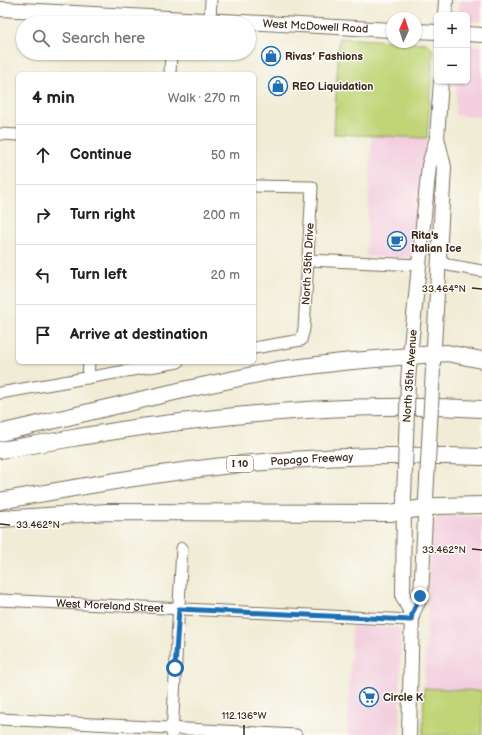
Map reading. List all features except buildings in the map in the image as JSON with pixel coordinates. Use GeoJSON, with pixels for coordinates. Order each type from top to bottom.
{"type":"FeatureCollection","features":[{"type":"Feature","properties":{"kind":"highway"},"geometry":{"type":"LineString","coordinates":[[0,433],[183,390],[277,370],[342,362],[433,362],[447,353],[482,360]]}},
{"type":"Feature","properties":{"kind":"highway"},"geometry":{"type":"LineString","coordinates":[[0,450],[140,427],[242,415],[314,409],[388,407],[482,409]]}},
{"type":"Feature","properties":{"kind":"highway","name":"Papago Freeway"},"geometry":{"type":"LineString","coordinates":[[0,501],[212,467],[253,463],[302,459],[368,457],[448,456],[482,458]]}},
{"type":"Feature","properties":{"kind":"highway"},"geometry":{"type":"LineString","coordinates":[[0,519],[108,512],[390,513],[403,505],[425,502],[438,506],[482,505]]}},
{"type":"Feature","properties":{"kind":"main road"},"geometry":{"type":"LineString","coordinates":[[445,12],[446,0]]}},
{"type":"Feature","properties":{"kind":"main road","name":"West McDowell Road"},"geometry":{"type":"LineString","coordinates":[[0,9],[101,16]]}},
{"type":"Feature","properties":{"kind":"main road","name":"West McDowell Road"},"geometry":{"type":"LineString","coordinates":[[256,23],[386,30]]}},
{"type":"Feature","properties":{"kind":"main road"},"geometry":{"type":"LineString","coordinates":[[422,31],[434,32]]}},
{"type":"Feature","properties":{"kind":"main road"},"geometry":{"type":"LineString","coordinates":[[470,34],[482,35]]}},
{"type":"Feature","properties":{"kind":"main road","name":"North 35th Avenue"},"geometry":{"type":"LineString","coordinates":[[411,617],[403,597],[403,505],[409,361],[429,165],[437,138],[441,84]]}},
{"type":"Feature","properties":{"kind":"main road","name":"North 35th Avenue"},"geometry":{"type":"LineString","coordinates":[[409,735],[411,617],[420,596],[444,166],[437,138]]}},
{"type":"Feature","properties":{"kind":"street"},"geometry":{"type":"LineString","coordinates":[[210,16],[211,0]]}},
{"type":"Feature","properties":{"kind":"street"},"geometry":{"type":"LineString","coordinates":[[170,72],[171,60]]}},
{"type":"Feature","properties":{"kind":"street"},"geometry":{"type":"LineString","coordinates":[[0,134],[16,135]]}},
{"type":"Feature","properties":{"kind":"street","name":"North 35th Drive"},"geometry":{"type":"LineString","coordinates":[[256,186],[312,187],[304,329],[301,340],[256,348]]}},
{"type":"Feature","properties":{"kind":"street"},"geometry":{"type":"LineString","coordinates":[[439,258],[448,265],[482,271]]}},
{"type":"Feature","properties":{"kind":"street"},"geometry":{"type":"LineString","coordinates":[[308,260],[419,265]]}},
{"type":"Feature","properties":{"kind":"street"},"geometry":{"type":"LineString","coordinates":[[88,378],[89,364]]}},
{"type":"Feature","properties":{"kind":"street"},"geometry":{"type":"LineString","coordinates":[[0,393],[167,364]]}},
{"type":"Feature","properties":{"kind":"street"},"geometry":{"type":"LineString","coordinates":[[172,732],[182,548]]}},
{"type":"Feature","properties":{"kind":"street","name":"West Moreland Street"},"geometry":{"type":"LineString","coordinates":[[0,600],[179,609],[411,617]]}},
{"type":"Feature","properties":{"kind":"street"},"geometry":{"type":"LineString","coordinates":[[0,719],[172,732],[296,735]]}},
{"type":"Feature","properties":{"kind":"shaded area"},"geometry":{"type":"Polygon","coordinates":[[[460,0],[482,0],[482,22],[470,21],[470,12],[459,12],[460,0]]]}},
{"type":"Feature","properties":{"kind":"shaded area"},"geometry":{"type":"Polygon","coordinates":[[[470,45],[482,46],[482,117],[455,115],[457,84],[470,84],[470,45]]]}},
{"type":"Feature","properties":{"kind":"shaded area"},"geometry":{"type":"Polygon","coordinates":[[[372,135],[427,138],[416,253],[409,258],[366,256],[372,135]]]}},
{"type":"Feature","properties":{"kind":"shaded area"},"geometry":{"type":"Polygon","coordinates":[[[439,515],[482,517],[482,691],[424,688],[431,528],[439,515]]]}},
{"type":"Feature","properties":{"kind":"shaded area"},"geometry":{"type":"Polygon","coordinates":[[[352,626],[398,628],[401,634],[400,735],[347,735],[352,626]]]}},
{"type":"Feature","properties":{"kind":"green space"},"geometry":{"type":"Polygon","coordinates":[[[339,38],[386,41],[386,48],[422,48],[422,43],[426,43],[431,47],[433,52],[427,138],[334,134],[339,38]]]}},
{"type":"Feature","properties":{"kind":"green space"},"geometry":{"type":"Polygon","coordinates":[[[424,688],[482,691],[482,735],[423,735],[424,688]]]}},
{"type":"Feature","properties":{"kind":"place","name":"Rivas’ Fashions"},"geometry":{"type":"Point","coordinates":[271,56]}},
{"type":"Feature","properties":{"kind":"place","name":"REO Liquidation"},"geometry":{"type":"Point","coordinates":[278,86]}},
{"type":"Feature","properties":{"kind":"place","name":"Rita's Italian Ice"},"geometry":{"type":"Point","coordinates":[397,241]}},
{"type":"Feature","properties":{"kind":"place","name":"Circle K"},"geometry":{"type":"Point","coordinates":[369,697]}},
{"type":"Feature","properties":{"kind":"route"},"geometry":{"type":"LineString","coordinates":[[175,668],[179,609],[411,620],[420,596]]}}]}
